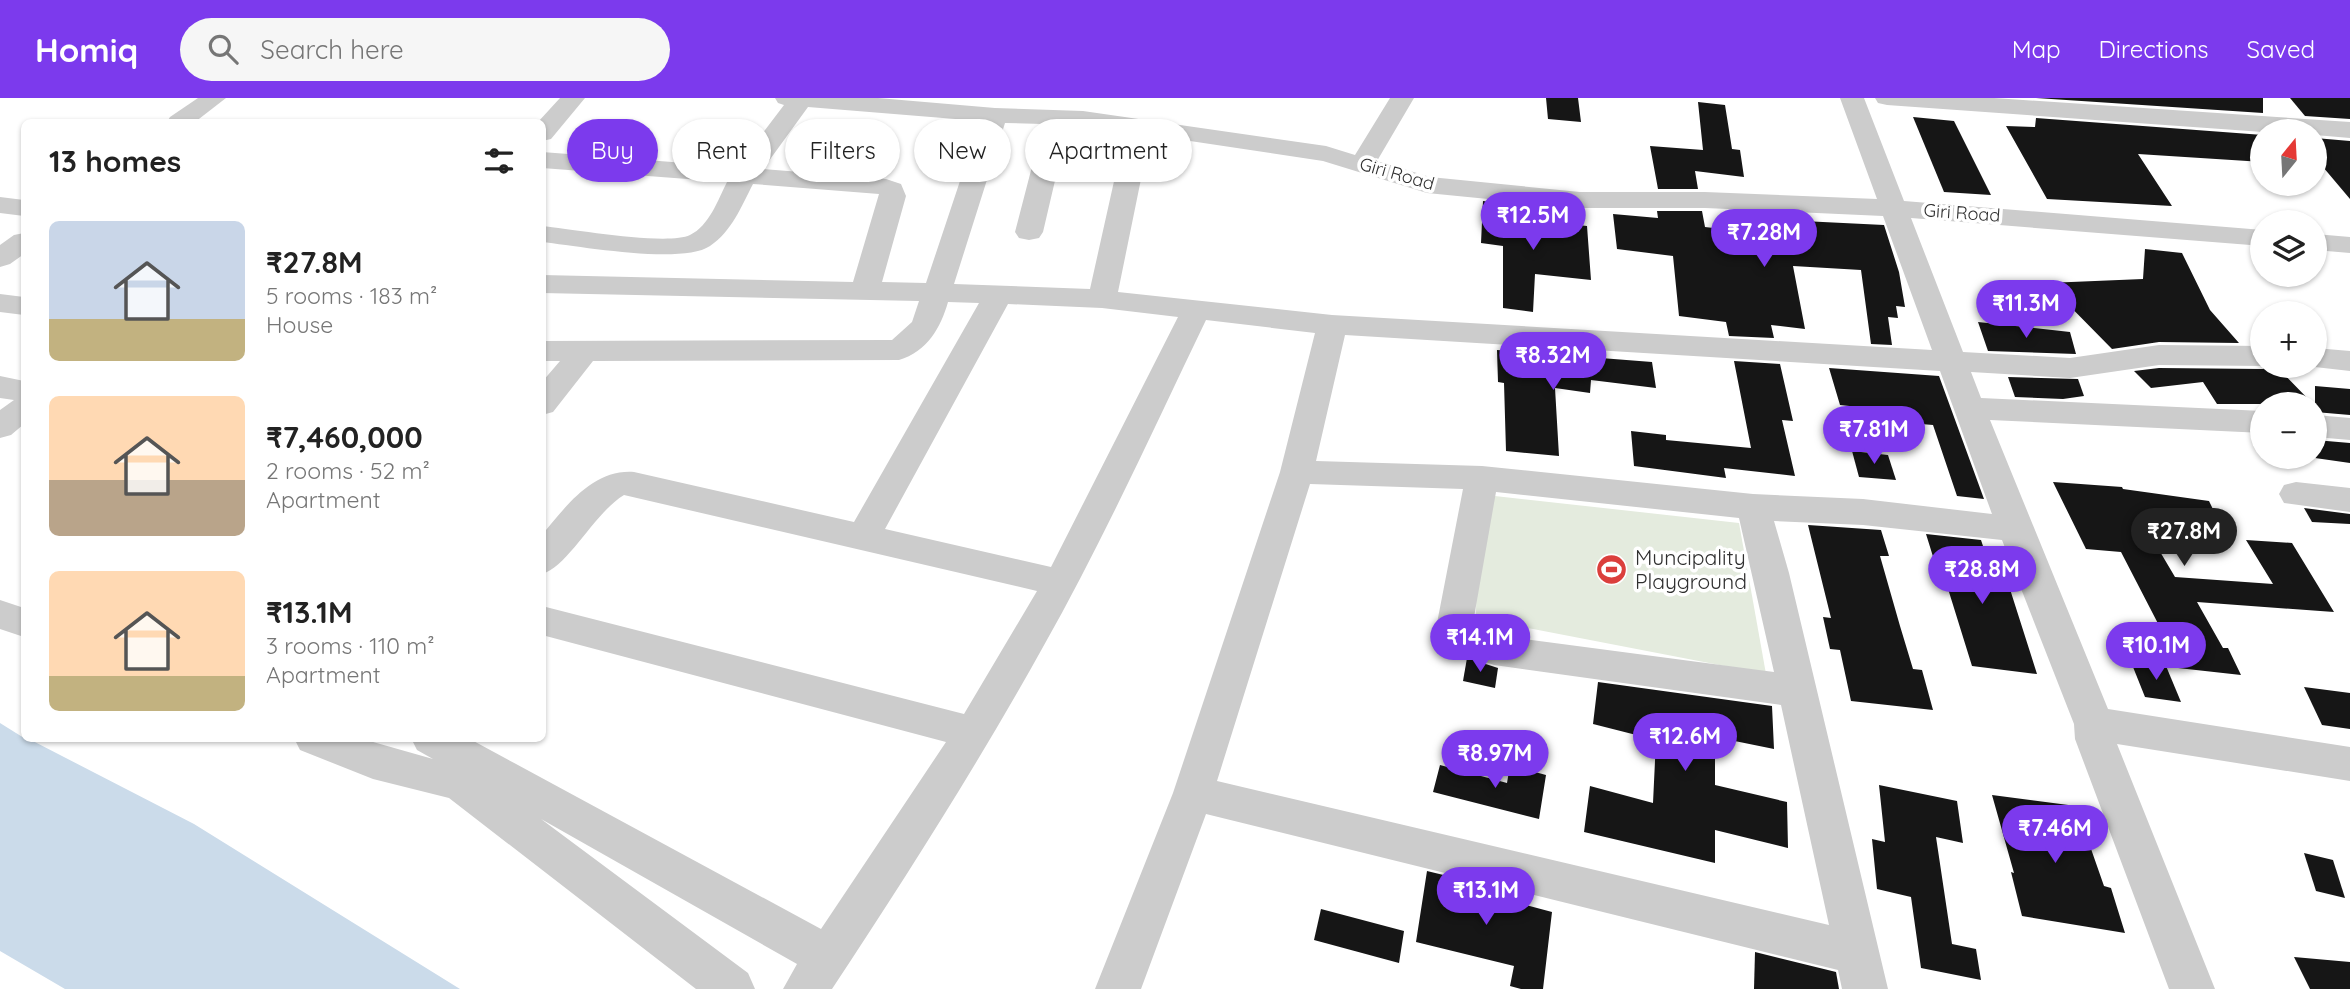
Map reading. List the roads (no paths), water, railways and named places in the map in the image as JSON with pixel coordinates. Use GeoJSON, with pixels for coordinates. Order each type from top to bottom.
{"type":"FeatureCollection","features":[{"type":"Feature","properties":{"kind":"street"},"geometry":{"type":"LineString","coordinates":[[192,119],[214,98]]}},
{"type":"Feature","properties":{"kind":"street"},"geometry":{"type":"LineString","coordinates":[[546,129],[573,98]]}},
{"type":"Feature","properties":{"kind":"street"},"geometry":{"type":"LineString","coordinates":[[771,136],[796,98]]}},
{"type":"Feature","properties":{"kind":"street","name":"Giri Road"},"geometry":{"type":"LineString","coordinates":[[796,98],[995,115],[1077,111],[1110,119]]}},
{"type":"Feature","properties":{"kind":"street"},"geometry":{"type":"LineString","coordinates":[[1362,164],[1402,98]]}},
{"type":"Feature","properties":{"kind":"street"},"geometry":{"type":"LineString","coordinates":[[1852,98],[2015,529],[2094,724],[2095,739],[2192,989]]}},
{"type":"Feature","properties":{"kind":"street"},"geometry":{"type":"LineString","coordinates":[[1887,98],[2350,130]]}},
{"type":"Feature","properties":{"kind":"street"},"geometry":{"type":"LineString","coordinates":[[1029,232],[1077,111]]}},
{"type":"Feature","properties":{"kind":"street"},"geometry":{"type":"LineString","coordinates":[[546,351],[899,349],[926,326],[995,115]]}},
{"type":"Feature","properties":{"kind":"street","name":"Giri Road"},"geometry":{"type":"LineString","coordinates":[[1192,134],[1326,154],[1427,185],[1580,200],[1705,200],[1893,208],[2250,237]]}},
{"type":"Feature","properties":{"kind":"street"},"geometry":{"type":"LineString","coordinates":[[546,160],[672,172]]}},
{"type":"Feature","properties":{"kind":"street"},"geometry":{"type":"LineString","coordinates":[[771,180],[886,187],[892,190],[865,291]]}},
{"type":"Feature","properties":{"kind":"street"},"geometry":{"type":"LineString","coordinates":[[546,234],[667,247],[698,242],[719,224],[741,182]]}},
{"type":"Feature","properties":{"kind":"street"},"geometry":{"type":"LineString","coordinates":[[1102,299],[1127,182]]}},
{"type":"Feature","properties":{"kind":"street"},"geometry":{"type":"LineString","coordinates":[[0,205],[21,208]]}},
{"type":"Feature","properties":{"kind":"street"},"geometry":{"type":"LineString","coordinates":[[0,258],[21,243]]}},
{"type":"Feature","properties":{"kind":"street"},"geometry":{"type":"LineString","coordinates":[[2327,243],[2350,245]]}},
{"type":"Feature","properties":{"kind":"street"},"geometry":{"type":"LineString","coordinates":[[546,284],[999,294],[1102,299],[1195,312],[1332,325],[2070,368],[2159,355],[2250,356]]}},
{"type":"Feature","properties":{"kind":"street"},"geometry":{"type":"LineString","coordinates":[[863,538],[999,294]]}},
{"type":"Feature","properties":{"kind":"street"},"geometry":{"type":"LineString","coordinates":[[0,303],[21,306]]}},
{"type":"Feature","properties":{"kind":"street"},"geometry":{"type":"LineString","coordinates":[[438,742],[817,973],[894,859],[973,733],[1060,583],[1195,312]]}},
{"type":"Feature","properties":{"kind":"street"},"geometry":{"type":"LineString","coordinates":[[1118,989],[1193,793],[1297,472],[1332,325]]}},
{"type":"Feature","properties":{"kind":"street"},"geometry":{"type":"LineString","coordinates":[[546,399],[584,352]]}},
{"type":"Feature","properties":{"kind":"street"},"geometry":{"type":"LineString","coordinates":[[2327,359],[2350,361]]}},
{"type":"Feature","properties":{"kind":"street"},"geometry":{"type":"LineString","coordinates":[[0,387],[21,390]]}},
{"type":"Feature","properties":{"kind":"street"},"geometry":{"type":"LineString","coordinates":[[1969,408],[2250,421]]}},
{"type":"Feature","properties":{"kind":"street"},"geometry":{"type":"LineString","coordinates":[[0,427],[21,410]]}},
{"type":"Feature","properties":{"kind":"street"},"geometry":{"type":"LineString","coordinates":[[2327,427],[2350,429]]}},
{"type":"Feature","properties":{"kind":"street"},"geometry":{"type":"LineString","coordinates":[[1297,472],[1482,478],[1753,507],[1863,512],[2015,529]]}},
{"type":"Feature","properties":{"kind":"street"},"geometry":{"type":"LineString","coordinates":[[1482,478],[1455,623],[1457,633],[1467,642],[1494,650],[1798,691]]}},
{"type":"Feature","properties":{"kind":"street"},"geometry":{"type":"LineString","coordinates":[[549,542],[617,484],[634,484],[1060,583]]}},
{"type":"Feature","properties":{"kind":"street"},"geometry":{"type":"LineString","coordinates":[[2296,494],[2350,500]]}},
{"type":"Feature","properties":{"kind":"street"},"geometry":{"type":"LineString","coordinates":[[1193,793],[1862,971],[1771,573],[1753,507]]}},
{"type":"Feature","properties":{"kind":"street"},"geometry":{"type":"LineString","coordinates":[[0,614],[21,622]]}},
{"type":"Feature","properties":{"kind":"street"},"geometry":{"type":"LineString","coordinates":[[546,621],[973,733]]}},
{"type":"Feature","properties":{"kind":"street"},"geometry":{"type":"LineString","coordinates":[[2094,724],[2350,764]]}},
{"type":"Feature","properties":{"kind":"street"},"geometry":{"type":"LineString","coordinates":[[337,742],[384,750],[460,783],[732,989]]}},
{"type":"Feature","properties":{"kind":"water"},"geometry":{"type":"Polygon","coordinates":[[[0,723],[21,736],[21,742],[35,742],[194,824],[460,989],[65,989],[0,951],[0,723]]]}},
{"type":"Feature","properties":{"kind":"place","name":"Muncipality Playground"},"geometry":{"type":"Point","coordinates":[1612,570]}}]}
